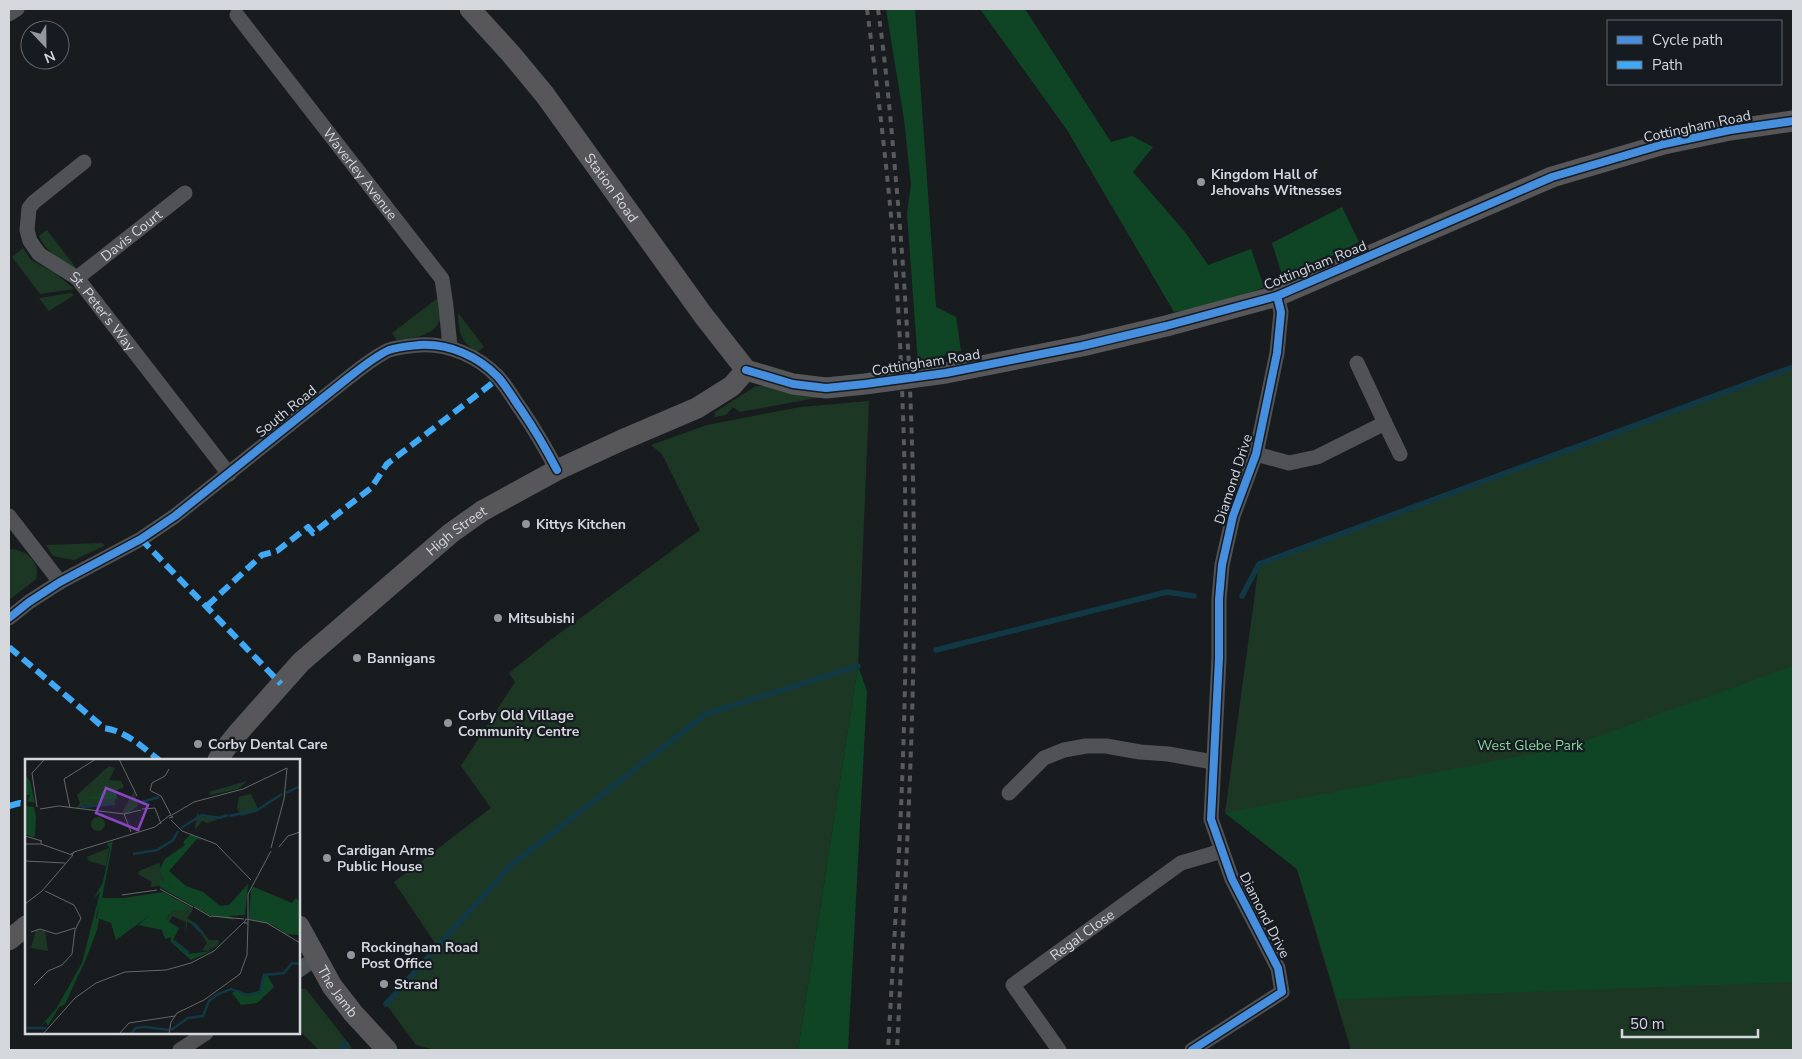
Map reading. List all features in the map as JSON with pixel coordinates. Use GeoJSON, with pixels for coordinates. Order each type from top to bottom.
{"type":"FeatureCollection","features":[{"type":"Feature","properties":{"kind":"main road","name":"Station Road"},"geometry":{"type":"LineString","coordinates":[[470,9],[545,95],[703,315],[746,370]]}},
{"type":"Feature","properties":{"kind":"main road","name":"Cottingham Road"},"geometry":{"type":"LineString","coordinates":[[746,370],[793,384],[826,388],[946,373],[1120,337],[1277,296],[1552,177],[1664,144],[1730,130],[1793,121]]}},
{"type":"Feature","properties":{"kind":"main road","name":"High Street"},"geometry":{"type":"LineString","coordinates":[[219,759],[225,749],[301,662],[451,533],[482,511],[557,470],[697,408],[732,386],[746,370]]}},
{"type":"Feature","properties":{"kind":"main road"},"geometry":{"type":"LineString","coordinates":[[9,940],[25,927]]}},
{"type":"Feature","properties":{"kind":"main road","name":"The Jamb"},"geometry":{"type":"LineString","coordinates":[[300,931],[307,964],[332,986],[353,1013],[388,1050]]}},
{"type":"Feature","properties":{"kind":"street"},"geometry":{"type":"LineString","coordinates":[[9,14],[17,9]]}},
{"type":"Feature","properties":{"kind":"street","name":"Waverley Avenue"},"geometry":{"type":"LineString","coordinates":[[237,14],[442,279],[450,347]]}},
{"type":"Feature","properties":{"kind":"street","name":"St. Peter's Way"},"geometry":{"type":"LineString","coordinates":[[84,162],[34,202],[27,219],[30,241],[39,254],[76,278],[229,474]]}},
{"type":"Feature","properties":{"kind":"street","name":"Davis Court"},"geometry":{"type":"LineString","coordinates":[[76,278],[185,194]]}},
{"type":"Feature","properties":{"kind":"street","name":"Diamond Drive"},"geometry":{"type":"LineString","coordinates":[[1192,1050],[1282,992],[1278,968],[1232,879],[1211,819],[1220,658],[1218,599],[1222,565],[1233,516],[1256,454],[1277,353],[1281,312],[1277,296]]}},
{"type":"Feature","properties":{"kind":"street","name":"South Road"},"geometry":{"type":"LineString","coordinates":[[9,618],[29,602],[60,582],[141,539],[175,516],[280,431],[376,357],[391,350],[429,344],[450,347],[486,366],[499,378],[542,441],[557,470]]}},
{"type":"Feature","properties":{"kind":"street"},"geometry":{"type":"LineString","coordinates":[[1357,363],[1400,454]]}},
{"type":"Feature","properties":{"kind":"street"},"geometry":{"type":"LineString","coordinates":[[1256,454],[1289,463],[1317,457],[1385,423]]}},
{"type":"Feature","properties":{"kind":"street"},"geometry":{"type":"LineString","coordinates":[[9,516],[14,534],[60,582]]}},
{"type":"Feature","properties":{"kind":"street"},"geometry":{"type":"LineString","coordinates":[[1009,793],[1044,758],[1064,750],[1086,746],[1106,746],[1213,762]]}},
{"type":"Feature","properties":{"kind":"street","name":"Regal Close"},"geometry":{"type":"LineString","coordinates":[[1059,1050],[1013,985],[1181,864],[1222,850]]}},
{"type":"Feature","properties":{"kind":"street"},"geometry":{"type":"LineString","coordinates":[[180,1050],[204,1034]]}},
{"type":"Feature","properties":{"kind":"green space"},"geometry":{"type":"Polygon","coordinates":[[[886,9],[915,9],[936,307],[956,317],[961,351],[948,352],[940,360],[918,364],[907,213],[911,185],[904,119],[886,9]]]}},
{"type":"Feature","properties":{"kind":"green space"},"geometry":{"type":"Polygon","coordinates":[[[980,9],[1025,9],[1111,142],[1132,136],[1153,147],[1133,172],[1185,232],[1208,265],[1251,249],[1264,287],[1219,305],[1174,312],[1067,130],[980,9]]]}},
{"type":"Feature","properties":{"kind":"green space"},"geometry":{"type":"Polygon","coordinates":[[[1342,207],[1359,242],[1284,281],[1272,243],[1342,207]]]}},
{"type":"Feature","properties":{"kind":"green space"},"geometry":{"type":"Polygon","coordinates":[[[47,230],[75,269],[54,255],[45,246],[39,236],[47,230]]]}},
{"type":"Feature","properties":{"kind":"green space"},"geometry":{"type":"Polygon","coordinates":[[[23,248],[31,260],[55,273],[74,289],[40,294],[12,257],[23,248]]]}},
{"type":"Feature","properties":{"kind":"green space"},"geometry":{"type":"Polygon","coordinates":[[[71,293],[74,295],[49,311],[39,298],[71,293]]]}},
{"type":"Feature","properties":{"kind":"green space"},"geometry":{"type":"Polygon","coordinates":[[[438,298],[440,319],[433,330],[422,336],[397,340],[392,333],[438,298]]]}},
{"type":"Feature","properties":{"kind":"green space"},"geometry":{"type":"Polygon","coordinates":[[[458,313],[484,347],[477,352],[467,344],[462,336],[458,313]]]}},
{"type":"Feature","properties":{"kind":"green space","name":"West Glebe Park"},"geometry":{"type":"Polygon","coordinates":[[[1793,367],[1793,1050],[1351,1050],[1297,869],[1225,813],[1259,564],[1793,367]]]}},
{"type":"Feature","properties":{"kind":"green space"},"geometry":{"type":"Polygon","coordinates":[[[756,386],[821,397],[740,412],[733,407],[726,415],[714,417],[715,412],[756,386]]]}},
{"type":"Feature","properties":{"kind":"green space"},"geometry":{"type":"Polygon","coordinates":[[[869,401],[858,666],[798,1050],[436,1050],[416,1045],[386,1004],[437,946],[394,882],[491,808],[461,766],[515,682],[509,673],[549,641],[700,530],[662,454],[651,445],[707,425],[800,407],[869,401]]]}},
{"type":"Feature","properties":{"kind":"green space"},"geometry":{"type":"Polygon","coordinates":[[[103,543],[104,546],[74,560],[53,556],[46,545],[103,543]]]}},
{"type":"Feature","properties":{"kind":"green space"},"geometry":{"type":"Polygon","coordinates":[[[13,549],[28,555],[32,559],[37,573],[36,579],[9,600],[9,550],[13,549]]]}},
{"type":"Feature","properties":{"kind":"green space"},"geometry":{"type":"Polygon","coordinates":[[[858,666],[867,691],[848,1050],[798,1050],[858,666]]]}},
{"type":"Feature","properties":{"kind":"green space"},"geometry":{"type":"Polygon","coordinates":[[[1793,666],[1793,982],[1337,999],[1297,869],[1225,813],[1568,747],[1793,666]]]}},
{"type":"Feature","properties":{"kind":"green space"},"geometry":{"type":"Polygon","coordinates":[[[300,988],[306,989],[352,1048],[349,1050],[319,1050],[300,1031],[300,988]]]}},
{"type":"Feature","properties":{"kind":"waterway"},"geometry":{"type":"LineString","coordinates":[[1242,596],[1259,564],[1793,367]]}},
{"type":"Feature","properties":{"kind":"waterway"},"geometry":{"type":"LineString","coordinates":[[936,650],[1167,592],[1194,596]]}},
{"type":"Feature","properties":{"kind":"waterway"},"geometry":{"type":"LineString","coordinates":[[386,1004],[510,866],[706,714],[858,666]]}},
{"type":"Feature","properties":{"kind":"waterway"},"geometry":{"type":"LineString","coordinates":[[340,1050],[346,1044]]}},
{"type":"Feature","properties":{"kind":"railway"},"geometry":{"type":"LineString","coordinates":[[867,9],[881,120],[898,306],[906,516],[904,725],[888,1050]]}},
{"type":"Feature","properties":{"kind":"railway"},"geometry":{"type":"LineString","coordinates":[[878,9],[901,234],[910,395],[913,503],[912,720],[897,1050]]}},
{"type":"Feature","properties":{"kind":"marked path"},"geometry":{"type":"LineString","coordinates":[[207,606],[262,555],[277,551],[308,527],[313,533],[371,488],[387,464],[499,378]]}},
{"type":"Feature","properties":{"kind":"marked path"},"geometry":{"type":"LineString","coordinates":[[141,539],[281,684]]}},
{"type":"Feature","properties":{"kind":"marked path"},"geometry":{"type":"LineString","coordinates":[[9,647],[104,728],[127,736],[158,759]]}},
{"type":"Feature","properties":{"kind":"marked path"},"geometry":{"type":"LineString","coordinates":[[9,806],[25,804]]}},
{"type":"Feature","properties":{"kind":"cycle path"},"geometry":{"type":"LineString","coordinates":[[746,370],[793,384],[826,388],[946,373],[1082,346],[1277,296],[1552,177],[1664,144],[1730,130],[1793,121]]}},
{"type":"Feature","properties":{"kind":"cycle path"},"geometry":{"type":"LineString","coordinates":[[1192,1050],[1282,992],[1278,968],[1232,879],[1211,819],[1219,658],[1219,599],[1222,565],[1233,516],[1256,454],[1277,353],[1281,312],[1277,296]]}},
{"type":"Feature","properties":{"kind":"cycle path"},"geometry":{"type":"LineString","coordinates":[[9,618],[29,602],[60,582],[141,539],[175,516],[358,370],[389,350],[419,345],[441,346],[462,352],[481,363],[498,377],[507,389],[536,432],[557,470]]}},
{"type":"Feature","properties":{"kind":"place","name":"Kingdom Hall of Jehovahs Witnesses"},"geometry":{"type":"Point","coordinates":[1201,182]}},
{"type":"Feature","properties":{"kind":"place","name":"Kittys Kitchen"},"geometry":{"type":"Point","coordinates":[526,524]}},
{"type":"Feature","properties":{"kind":"place","name":"Mitsubishi"},"geometry":{"type":"Point","coordinates":[498,618]}},
{"type":"Feature","properties":{"kind":"place","name":"Bannigans"},"geometry":{"type":"Point","coordinates":[357,658]}},
{"type":"Feature","properties":{"kind":"place","name":"Corby Old Village Community Centre"},"geometry":{"type":"Point","coordinates":[448,723]}},
{"type":"Feature","properties":{"kind":"place","name":"Corby Dental Care"},"geometry":{"type":"Point","coordinates":[198,744]}},
{"type":"Feature","properties":{"kind":"place","name":"Cardigan Arms Public House"},"geometry":{"type":"Point","coordinates":[327,858]}},
{"type":"Feature","properties":{"kind":"place","name":"Rockingham Road Post Office"},"geometry":{"type":"Point","coordinates":[351,955]}},
{"type":"Feature","properties":{"kind":"place","name":"Strand"},"geometry":{"type":"Point","coordinates":[384,984]}}]}
